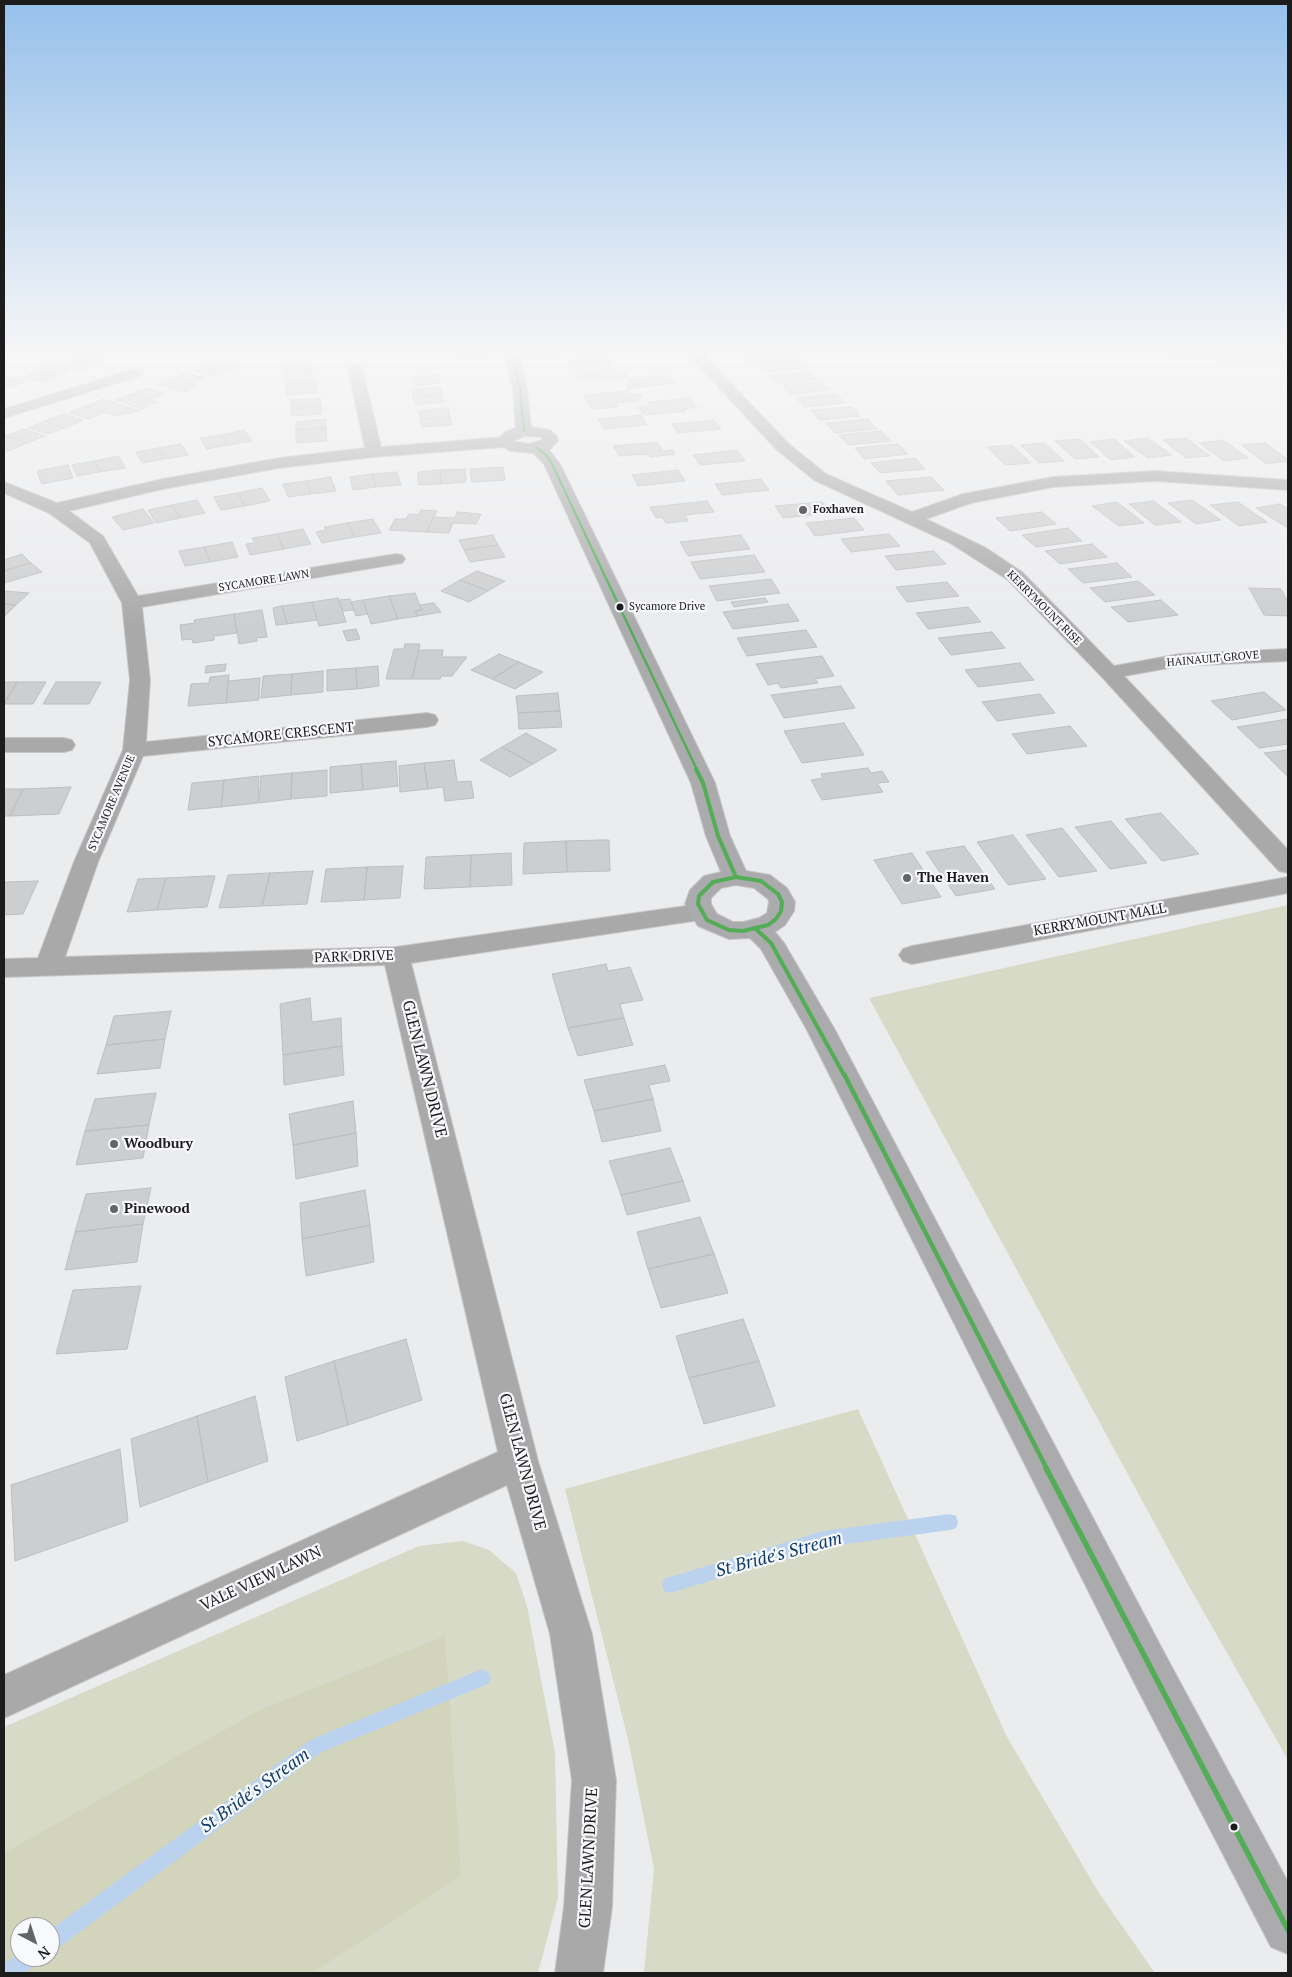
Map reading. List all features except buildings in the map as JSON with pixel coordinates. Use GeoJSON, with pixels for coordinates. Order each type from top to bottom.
{"type":"FeatureCollection","features":[{"type":"Feature","properties":{"kind":"main road"},"geometry":{"type":"LineString","coordinates":[[505,442],[516,448],[537,448],[549,442]]}},
{"type":"Feature","properties":{"kind":"main road"},"geometry":{"type":"LineString","coordinates":[[537,448],[546,455],[552,464],[703,783],[718,836],[736,876]]}},
{"type":"Feature","properties":{"kind":"main road"},"geometry":{"type":"LineString","coordinates":[[736,876],[766,884],[778,894],[782,902],[781,911],[776,918],[768,925],[756,929],[730,930],[712,923],[700,912],[698,904],[704,888],[712,882],[736,876]]}},
{"type":"Feature","properties":{"kind":"main road"},"geometry":{"type":"LineString","coordinates":[[756,929],[771,943],[821,1030],[1152,1672],[1288,1930]]}},
{"type":"Feature","properties":{"kind":"street"},"geometry":{"type":"LineString","coordinates":[[372,442],[374,452]]}},
{"type":"Feature","properties":{"kind":"street"},"geometry":{"type":"LineString","coordinates":[[55,510],[108,495],[232,470],[374,452],[501,442]]}},
{"type":"Feature","properties":{"kind":"street","name":"KERRYMOUNT RISE"},"geometry":{"type":"LineString","coordinates":[[780,442],[803,466],[843,489],[913,518],[980,552],[1015,576],[1109,673],[1288,865]]}},
{"type":"Feature","properties":{"kind":"street"},"geometry":{"type":"LineString","coordinates":[[913,518],[941,506],[969,498],[1053,482],[1155,476],[1288,485]]}},
{"type":"Feature","properties":{"kind":"street","name":"SYCAMORE AVENUE"},"geometry":{"type":"LineString","coordinates":[[4,487],[55,510],[97,540],[132,602],[140,680],[134,750],[86,862],[48,966]]}},
{"type":"Feature","properties":{"kind":"street","name":"SYCAMORE LAWN"},"geometry":{"type":"LineString","coordinates":[[132,602],[396,559]]}},
{"type":"Feature","properties":{"kind":"street","name":"HAINAULT GROVE"},"geometry":{"type":"LineString","coordinates":[[1109,673],[1180,660],[1288,655]]}},
{"type":"Feature","properties":{"kind":"street","name":"SYCAMORE CRESCENT"},"geometry":{"type":"LineString","coordinates":[[134,750],[427,720]]}},
{"type":"Feature","properties":{"kind":"street"},"geometry":{"type":"LineString","coordinates":[[4,745],[64,745]]}},
{"type":"Feature","properties":{"kind":"street","name":"KERRYMOUNT MALL"},"geometry":{"type":"LineString","coordinates":[[912,955],[1288,885]]}},
{"type":"Feature","properties":{"kind":"street","name":"PARK DRIVE"},"geometry":{"type":"LineString","coordinates":[[4,968],[396,956],[700,912]]}},
{"type":"Feature","properties":{"kind":"street","name":"GLEN LAWN DRIVE"},"geometry":{"type":"LineString","coordinates":[[396,956],[519,1461],[571,1634],[594,1780],[588,1908],[579,1973]]}},
{"type":"Feature","properties":{"kind":"street","name":"VALE VIEW LAWN"},"geometry":{"type":"LineString","coordinates":[[4,1697],[519,1461]]}},
{"type":"Feature","properties":{"kind":"green space"},"geometry":{"type":"Polygon","coordinates":[[[1288,905],[1288,1760],[1182,1574],[869,998],[1288,905]]]}},
{"type":"Feature","properties":{"kind":"green space"},"geometry":{"type":"Polygon","coordinates":[[[858,1409],[1007,1737],[1099,1893],[1155,1973],[644,1973],[654,1869],[628,1739],[565,1489],[858,1409]]]}},
{"type":"Feature","properties":{"kind":"green space"},"geometry":{"type":"Polygon","coordinates":[[[463,1541],[489,1550],[516,1573],[527,1606],[555,1753],[558,1898],[538,1973],[4,1973],[4,1727],[419,1546],[463,1541]]]}},
{"type":"Feature","properties":{"kind":"green space"},"geometry":{"type":"Polygon","coordinates":[[[445,1636],[461,1876],[312,1973],[4,1973],[4,1853],[262,1709],[445,1636]]]}},
{"type":"Feature","properties":{"kind":"waterway","name":"St Bride's Stream"},"geometry":{"type":"LineString","coordinates":[[670,1585],[823,1539],[950,1522]]}},
{"type":"Feature","properties":{"kind":"waterway","name":"St Bride's Stream"},"geometry":{"type":"LineString","coordinates":[[60,1935],[316,1746],[482,1678]]}},
{"type":"Feature","properties":{"kind":"waterway","name":"St Bride's Stream"},"geometry":{"type":"LineString","coordinates":[[8,1973],[16,1967]]}},
{"type":"Feature","properties":{"kind":"transit line"},"geometry":{"type":"LineString","coordinates":[[537,448],[546,455],[552,464],[703,783],[718,836],[736,877]]}},
{"type":"Feature","properties":{"kind":"transit line"},"geometry":{"type":"LineString","coordinates":[[736,877],[761,881],[778,894],[782,902],[781,911],[776,919],[768,925],[743,931],[729,930],[707,920],[698,904],[699,896],[713,882],[736,877]]}},
{"type":"Feature","properties":{"kind":"transit line"},"geometry":{"type":"LineString","coordinates":[[756,929],[771,943],[821,1030],[1152,1673],[1288,1930]]}},
{"type":"Feature","properties":{"kind":"place","name":"Foxhaven"},"geometry":{"type":"Point","coordinates":[803,510]}},
{"type":"Feature","properties":{"kind":"place","name":"Sycamore Drive"},"geometry":{"type":"Point","coordinates":[620,607]}},
{"type":"Feature","properties":{"kind":"place","name":"The Haven"},"geometry":{"type":"Point","coordinates":[907,878]}},
{"type":"Feature","properties":{"kind":"place","name":"Woodbury"},"geometry":{"type":"Point","coordinates":[114,1144]}},
{"type":"Feature","properties":{"kind":"place","name":"Pinewood"},"geometry":{"type":"Point","coordinates":[114,1209]}}]}
